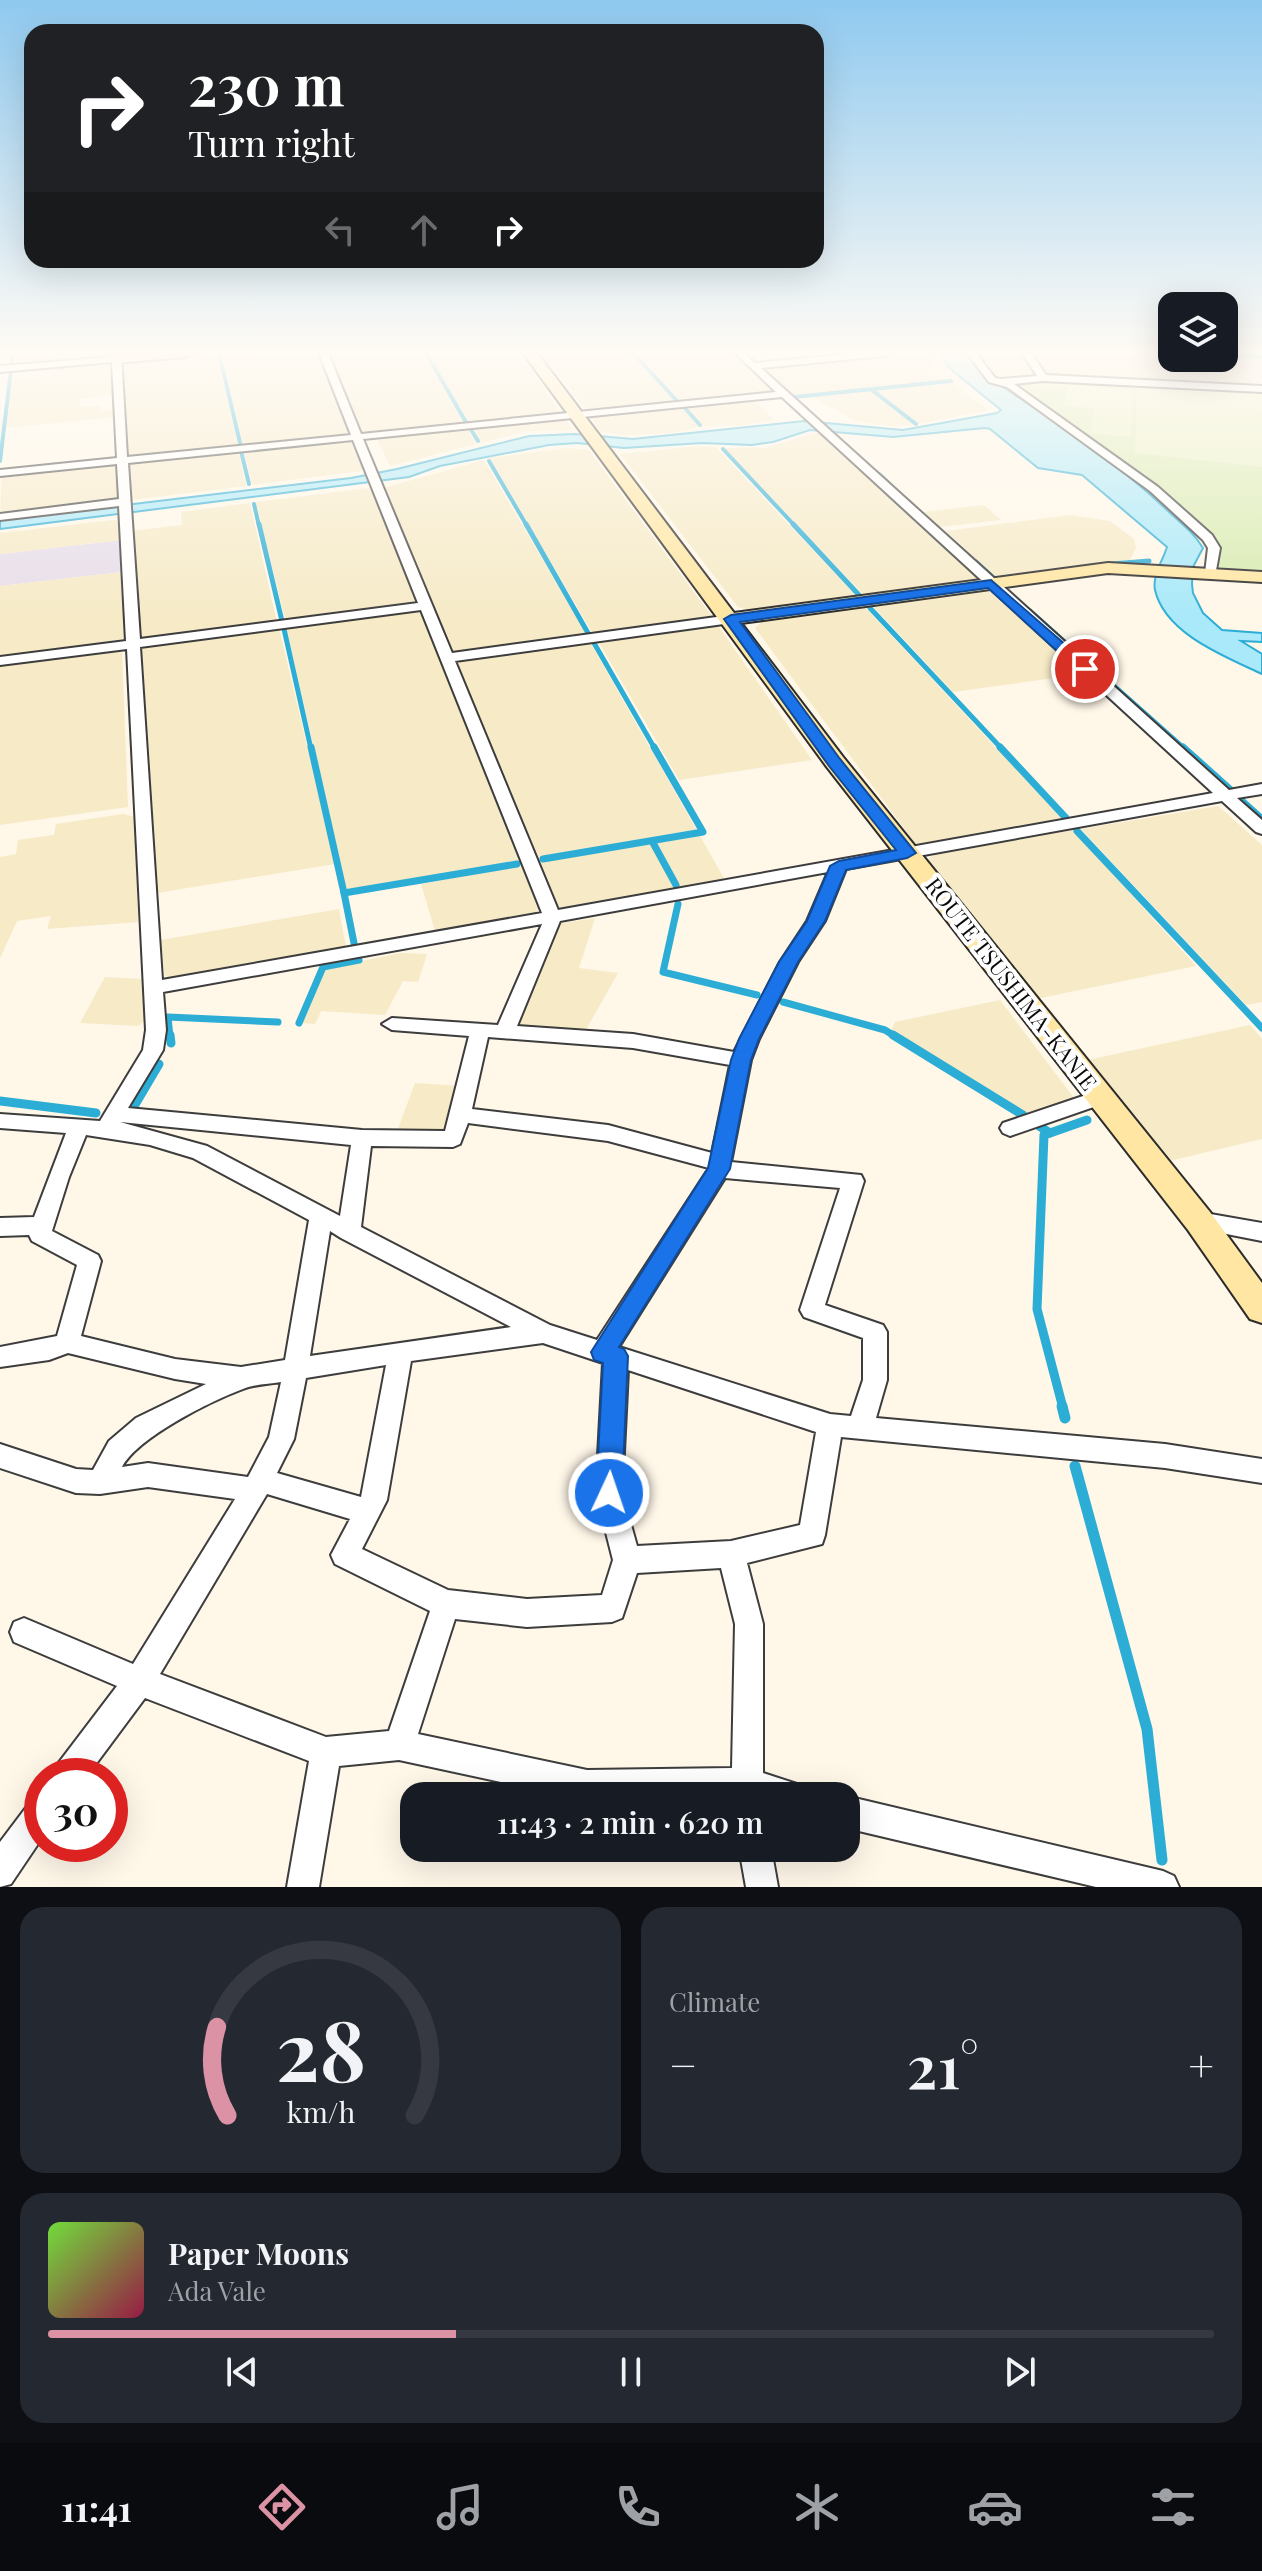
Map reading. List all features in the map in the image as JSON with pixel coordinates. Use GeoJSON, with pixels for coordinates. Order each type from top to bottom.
{"type":"FeatureCollection","features":[{"type":"Feature","properties":{"kind":"main road","name":"ROUTE TSUSHIMA-KANIE"},"geometry":{"type":"LineString","coordinates":[[596,441],[835,762],[1199,1221],[1262,1309]]}},
{"type":"Feature","properties":{"kind":"main road"},"geometry":{"type":"LineString","coordinates":[[731,619],[1108,568],[1262,577]]}},
{"type":"Feature","properties":{"kind":"street"},"geometry":{"type":"LineString","coordinates":[[111,1121],[153,1050],[154,988],[121,441]]}},
{"type":"Feature","properties":{"kind":"street"},"geometry":{"type":"LineString","coordinates":[[0,473],[325,441]]}},
{"type":"Feature","properties":{"kind":"street"},"geometry":{"type":"LineString","coordinates":[[357,441],[552,916],[551,926],[505,1032]]}},
{"type":"Feature","properties":{"kind":"street"},"geometry":{"type":"LineString","coordinates":[[835,441],[997,583],[1262,829]]}},
{"type":"Feature","properties":{"kind":"street"},"geometry":{"type":"LineString","coordinates":[[1090,441],[1154,489],[1208,538],[1214,548],[1203,572]]}},
{"type":"Feature","properties":{"kind":"street"},"geometry":{"type":"LineString","coordinates":[[0,517],[125,507]]}},
{"type":"Feature","properties":{"kind":"street"},"geometry":{"type":"LineString","coordinates":[[0,661],[425,606]]}},
{"type":"Feature","properties":{"kind":"street"},"geometry":{"type":"LineString","coordinates":[[447,658],[731,619]]}},
{"type":"Feature","properties":{"kind":"street"},"geometry":{"type":"LineString","coordinates":[[154,988],[1262,789]]}},
{"type":"Feature","properties":{"kind":"street"},"geometry":{"type":"LineString","coordinates":[[400,1352],[374,1500],[345,1555],[446,1604],[527,1613],[612,1608],[627,1560],[609,1493],[609,1354],[720,1166],[741,1060],[789,962],[816,921],[839,866]]}},
{"type":"Feature","properties":{"kind":"street"},"geometry":{"type":"LineString","coordinates":[[392,1024],[633,1041],[741,1060]]}},
{"type":"Feature","properties":{"kind":"street"},"geometry":{"type":"LineString","coordinates":[[0,1121],[80,1125],[111,1121],[362,1138],[453,1139],[480,1030]]}},
{"type":"Feature","properties":{"kind":"street"},"geometry":{"type":"LineString","coordinates":[[1010,1128],[1101,1097]]}},
{"type":"Feature","properties":{"kind":"street"},"geometry":{"type":"LineString","coordinates":[[460,1115],[608,1133],[720,1166],[853,1181],[812,1310],[875,1332],[875,1380],[860,1428]]}},
{"type":"Feature","properties":{"kind":"street"},"geometry":{"type":"LineString","coordinates":[[111,1121],[200,1152],[543,1333],[830,1425],[1165,1456],[1262,1471]]}},
{"type":"Feature","properties":{"kind":"street"},"geometry":{"type":"LineString","coordinates":[[67,1343],[90,1261],[40,1235],[58,1177],[80,1125]]}},
{"type":"Feature","properties":{"kind":"street"},"geometry":{"type":"LineString","coordinates":[[349,1232],[362,1138]]}},
{"type":"Feature","properties":{"kind":"street"},"geometry":{"type":"LineString","coordinates":[[81,1758],[139,1681],[258,1485],[281,1439],[321,1216]]}},
{"type":"Feature","properties":{"kind":"street"},"geometry":{"type":"LineString","coordinates":[[1199,1221],[1262,1232]]}},
{"type":"Feature","properties":{"kind":"street"},"geometry":{"type":"LineString","coordinates":[[0,1227],[42,1226]]}},
{"type":"Feature","properties":{"kind":"street"},"geometry":{"type":"LineString","coordinates":[[100,1482],[118,1449],[145,1426],[241,1378],[296,1366],[543,1333]]}},
{"type":"Feature","properties":{"kind":"street"},"geometry":{"type":"LineString","coordinates":[[0,1357],[49,1350],[67,1343],[175,1369],[241,1378]]}},
{"type":"Feature","properties":{"kind":"street"},"geometry":{"type":"LineString","coordinates":[[627,1560],[731,1554],[812,1535],[830,1425]]}},
{"type":"Feature","properties":{"kind":"street"},"geometry":{"type":"LineString","coordinates":[[0,1456],[76,1481],[100,1482],[148,1475],[258,1485],[366,1511]]}},
{"type":"Feature","properties":{"kind":"street"},"geometry":{"type":"LineString","coordinates":[[731,1554],[749,1624],[750,1727],[746,1782]]}},
{"type":"Feature","properties":{"kind":"street"},"geometry":{"type":"LineString","coordinates":[[399,1745],[446,1604]]}},
{"type":"Feature","properties":{"kind":"street"},"geometry":{"type":"LineString","coordinates":[[24,1632],[139,1681],[326,1752],[399,1745],[573,1782]]}},
{"type":"Feature","properties":{"kind":"street"},"geometry":{"type":"LineString","coordinates":[[303,1887],[326,1752]]}},
{"type":"Feature","properties":{"kind":"street"},"geometry":{"type":"LineString","coordinates":[[860,1816],[927,1835],[1064,1861],[1163,1887]]}},
{"type":"Feature","properties":{"kind":"street"},"geometry":{"type":"LineString","coordinates":[[0,1869],[24,1836]]}},
{"type":"Feature","properties":{"kind":"street"},"geometry":{"type":"LineString","coordinates":[[758,1862],[762,1887]]}},
{"type":"Feature","properties":{"kind":"shaded area"},"geometry":{"type":"Polygon","coordinates":[[[127,441],[237,441],[239,448],[128,457],[127,441]]]}},
{"type":"Feature","properties":{"kind":"shaded area"},"geometry":{"type":"Polygon","coordinates":[[[242,441],[301,441],[244,448],[242,441]]]}},
{"type":"Feature","properties":{"kind":"shaded area"},"geometry":{"type":"Polygon","coordinates":[[[352,441],[364,469],[252,485],[244,450],[352,441]]]}},
{"type":"Feature","properties":{"kind":"shaded area"},"geometry":{"type":"Polygon","coordinates":[[[378,441],[474,441],[476,444],[390,466],[378,441]]]}},
{"type":"Feature","properties":{"kind":"shaded area"},"geometry":{"type":"Polygon","coordinates":[[[789,441],[831,441],[979,578],[974,582],[865,596],[724,448],[765,448],[789,441]]]}},
{"type":"Feature","properties":{"kind":"shaded area"},"geometry":{"type":"Polygon","coordinates":[[[716,447],[857,597],[753,611],[738,607],[620,454],[716,447]]]}},
{"type":"Feature","properties":{"kind":"shaded area"},"geometry":{"type":"Polygon","coordinates":[[[567,448],[589,450],[711,615],[710,618],[593,634],[490,458],[567,448]]]}},
{"type":"Feature","properties":{"kind":"shaded area"},"geometry":{"type":"Polygon","coordinates":[[[238,450],[246,486],[131,500],[127,464],[131,461],[238,450]]]}},
{"type":"Feature","properties":{"kind":"shaded area"},"geometry":{"type":"Polygon","coordinates":[[[484,460],[587,635],[457,654],[451,652],[383,488],[484,460]]]}},
{"type":"Feature","properties":{"kind":"shaded area"},"geometry":{"type":"Polygon","coordinates":[[[117,465],[119,491],[116,500],[0,515],[2,474],[117,465]]]}},
{"type":"Feature","properties":{"kind":"shaded area"},"geometry":{"type":"Polygon","coordinates":[[[368,488],[373,490],[417,602],[286,622],[256,502],[368,488]]]}},
{"type":"Feature","properties":{"kind":"shaded area"},"geometry":{"type":"Polygon","coordinates":[[[250,503],[277,623],[143,640],[138,637],[131,531],[182,525],[181,512],[250,503]]]}},
{"type":"Feature","properties":{"kind":"shaded area"},"geometry":{"type":"Polygon","coordinates":[[[984,505],[1001,520],[940,527],[924,512],[984,505]]]}},
{"type":"Feature","properties":{"kind":"shaded area"},"geometry":{"type":"Polygon","coordinates":[[[1071,515],[1110,521],[1134,539],[1136,548],[1130,560],[996,577],[946,531],[1071,515]]]}},
{"type":"Feature","properties":{"kind":"shaded area"},"geometry":{"type":"Polygon","coordinates":[[[120,521],[121,540],[0,554],[0,533],[120,521]]]}},
{"type":"Feature","properties":{"kind":"shaded area"},"geometry":{"type":"Polygon","coordinates":[[[121,540],[122,572],[0,586],[0,554],[121,540]]]}},
{"type":"Feature","properties":{"kind":"shaded area"},"geometry":{"type":"Polygon","coordinates":[[[122,572],[124,639],[0,658],[0,586],[122,572]]]}},
{"type":"Feature","properties":{"kind":"shaded area"},"geometry":{"type":"Polygon","coordinates":[[[981,590],[992,592],[1083,674],[953,692],[872,605],[981,590]]]}},
{"type":"Feature","properties":{"kind":"shaded area"},"geometry":{"type":"Polygon","coordinates":[[[864,606],[1064,821],[924,845],[915,843],[755,628],[764,620],[864,606]]]}},
{"type":"Feature","properties":{"kind":"shaded area"},"geometry":{"type":"Polygon","coordinates":[[[421,612],[519,862],[347,892],[286,627],[421,612]]]}},
{"type":"Feature","properties":{"kind":"shaded area"},"geometry":{"type":"Polygon","coordinates":[[[719,627],[812,760],[679,780],[598,641],[719,627]]]}},
{"type":"Feature","properties":{"kind":"shaded area"},"geometry":{"type":"Polygon","coordinates":[[[279,628],[335,864],[157,893],[139,650],[149,645],[279,628]]]}},
{"type":"Feature","properties":{"kind":"shaded area"},"geometry":{"type":"Polygon","coordinates":[[[590,642],[725,880],[563,908],[558,906],[457,663],[460,659],[590,642]]]}},
{"type":"Feature","properties":{"kind":"shaded area"},"geometry":{"type":"Polygon","coordinates":[[[116,651],[122,653],[128,807],[0,825],[0,665],[116,651]]]}},
{"type":"Feature","properties":{"kind":"shaded area"},"geometry":{"type":"Polygon","coordinates":[[[1218,806],[1262,845],[1262,1002],[1246,1005],[1081,829],[1218,806]]]}},
{"type":"Feature","properties":{"kind":"shaded area"},"geometry":{"type":"Polygon","coordinates":[[[123,814],[135,817],[138,922],[47,929],[51,916],[17,921],[0,958],[0,857],[16,854],[18,840],[54,835],[56,824],[123,814]]]}},
{"type":"Feature","properties":{"kind":"shaded area"},"geometry":{"type":"Polygon","coordinates":[[[1073,830],[1196,966],[1036,999],[926,861],[933,855],[1073,830]]]}},
{"type":"Feature","properties":{"kind":"shaded area"},"geometry":{"type":"Polygon","coordinates":[[[521,866],[538,909],[534,914],[435,931],[421,884],[521,866]]]}},
{"type":"Feature","properties":{"kind":"shaded area"},"geometry":{"type":"Polygon","coordinates":[[[339,909],[346,947],[172,979],[164,975],[161,940],[339,909]]]}},
{"type":"Feature","properties":{"kind":"shaded area"},"geometry":{"type":"Polygon","coordinates":[[[595,918],[579,968],[618,973],[583,1035],[522,1030],[518,1020],[558,924],[595,918]]]}},
{"type":"Feature","properties":{"kind":"shaded area"},"geometry":{"type":"Polygon","coordinates":[[[400,953],[427,954],[418,982],[403,981],[385,1015],[321,1011],[315,1024],[302,1023],[324,969],[400,953]]]}},
{"type":"Feature","properties":{"kind":"shaded area"},"geometry":{"type":"Polygon","coordinates":[[[105,977],[142,979],[144,1021],[138,1026],[80,1023],[105,977]]]}},
{"type":"Feature","properties":{"kind":"shaded area"},"geometry":{"type":"Polygon","coordinates":[[[1000,1000],[1074,1098],[1028,1114],[891,1031],[895,1022],[1000,1000]]]}},
{"type":"Feature","properties":{"kind":"shaded area"},"geometry":{"type":"Polygon","coordinates":[[[1250,1025],[1262,1039],[1262,1139],[1165,1162],[1083,1061],[1250,1025]]]}},
{"type":"Feature","properties":{"kind":"shaded area"},"geometry":{"type":"Polygon","coordinates":[[[415,1083],[461,1086],[449,1131],[396,1134],[415,1083]]]}},
{"type":"Feature","properties":{"kind":"green space"},"geometry":{"type":"Polygon","coordinates":[[[1092,441],[1262,441],[1262,573],[1217,567],[1218,547],[1160,489],[1092,441]]]}},
{"type":"Feature","properties":{"kind":"green space"},"geometry":{"type":"Polygon","coordinates":[[[1135,441],[1262,441],[1262,467],[1135,453],[1135,441]]]}},
{"type":"Feature","properties":{"kind":"water"},"geometry":{"type":"Polygon","coordinates":[[[509,441],[776,441],[752,445],[702,443],[624,448],[577,443],[549,445],[440,466],[409,477],[0,529],[0,520],[351,478],[509,441]]]}},
{"type":"Feature","properties":{"kind":"water"},"geometry":{"type":"Polygon","coordinates":[[[1005,441],[1082,441],[1150,494],[1187,528],[1203,548],[1193,567],[1192,584],[1203,613],[1222,630],[1262,633],[1262,642],[1241,641],[1262,654],[1262,674],[1199,642],[1171,619],[1161,606],[1154,585],[1167,547],[1082,475],[1038,468],[1005,441]]]}},
{"type":"Feature","properties":{"kind":"waterway"},"geometry":{"type":"LineString","coordinates":[[0,461],[2,441]]}},
{"type":"Feature","properties":{"kind":"waterway"},"geometry":{"type":"LineString","coordinates":[[240,441],[241,447]]}},
{"type":"Feature","properties":{"kind":"waterway"},"geometry":{"type":"LineString","coordinates":[[723,449],[795,526]]}},
{"type":"Feature","properties":{"kind":"waterway"},"geometry":{"type":"LineString","coordinates":[[241,451],[249,484]]}},
{"type":"Feature","properties":{"kind":"waterway"},"geometry":{"type":"LineString","coordinates":[[489,461],[527,526]]}},
{"type":"Feature","properties":{"kind":"waterway"},"geometry":{"type":"LineString","coordinates":[[879,474],[922,515]]}},
{"type":"Feature","properties":{"kind":"waterway"},"geometry":{"type":"LineString","coordinates":[[254,504],[259,526]]}},
{"type":"Feature","properties":{"kind":"waterway"},"geometry":{"type":"LineString","coordinates":[[259,524],[282,621]]}},
{"type":"Feature","properties":{"kind":"waterway"},"geometry":{"type":"LineString","coordinates":[[526,524],[588,633]]}},
{"type":"Feature","properties":{"kind":"waterway"},"geometry":{"type":"LineString","coordinates":[[793,524],[859,595]]}},
{"type":"Feature","properties":{"kind":"waterway"},"geometry":{"type":"LineString","coordinates":[[1112,564],[1149,561]]}},
{"type":"Feature","properties":{"kind":"waterway"},"geometry":{"type":"LineString","coordinates":[[976,562],[1000,584]]}},
{"type":"Feature","properties":{"kind":"waterway"},"geometry":{"type":"LineString","coordinates":[[870,608],[1002,749]]}},
{"type":"Feature","properties":{"kind":"waterway"},"geometry":{"type":"LineString","coordinates":[[1030,611],[1185,749]]}},
{"type":"Feature","properties":{"kind":"waterway"},"geometry":{"type":"LineString","coordinates":[[284,629],[311,749]]}},
{"type":"Feature","properties":{"kind":"waterway"},"geometry":{"type":"LineString","coordinates":[[594,643],[655,749]]}},
{"type":"Feature","properties":{"kind":"waterway"},"geometry":{"type":"LineString","coordinates":[[311,747],[344,893]]}},
{"type":"Feature","properties":{"kind":"waterway"},"geometry":{"type":"LineString","coordinates":[[543,859],[703,832],[654,747]]}},
{"type":"Feature","properties":{"kind":"waterway"},"geometry":{"type":"LineString","coordinates":[[1000,747],[1066,818]]}},
{"type":"Feature","properties":{"kind":"waterway"},"geometry":{"type":"LineString","coordinates":[[1183,747],[1231,790]]}},
{"type":"Feature","properties":{"kind":"waterway"},"geometry":{"type":"LineString","coordinates":[[1240,799],[1262,819]]}},
{"type":"Feature","properties":{"kind":"waterway"},"geometry":{"type":"LineString","coordinates":[[1077,831],[1262,1028]]}},
{"type":"Feature","properties":{"kind":"waterway"},"geometry":{"type":"LineString","coordinates":[[652,841],[676,885]]}},
{"type":"Feature","properties":{"kind":"waterway"},"geometry":{"type":"LineString","coordinates":[[344,893],[517,864]]}},
{"type":"Feature","properties":{"kind":"waterway"},"geometry":{"type":"LineString","coordinates":[[344,893],[354,943]]}},
{"type":"Feature","properties":{"kind":"waterway"},"geometry":{"type":"LineString","coordinates":[[678,904],[663,972],[757,995]]}},
{"type":"Feature","properties":{"kind":"waterway"},"geometry":{"type":"LineString","coordinates":[[299,1023],[323,967],[359,960]]}},
{"type":"Feature","properties":{"kind":"waterway"},"geometry":{"type":"LineString","coordinates":[[783,1002],[885,1030],[896,1037]]}},
{"type":"Feature","properties":{"kind":"waterway"},"geometry":{"type":"LineString","coordinates":[[170,1037],[168,1017],[278,1022]]}},
{"type":"Feature","properties":{"kind":"waterway"},"geometry":{"type":"LineString","coordinates":[[170,1035],[171,1043]]}},
{"type":"Feature","properties":{"kind":"waterway"},"geometry":{"type":"LineString","coordinates":[[893,1035],[1023,1115]]}},
{"type":"Feature","properties":{"kind":"waterway"},"geometry":{"type":"LineString","coordinates":[[133,1108],[159,1064]]}},
{"type":"Feature","properties":{"kind":"waterway"},"geometry":{"type":"LineString","coordinates":[[0,1101],[96,1113]]}},
{"type":"Feature","properties":{"kind":"waterway"},"geometry":{"type":"LineString","coordinates":[[1050,1133],[1087,1120]]}},
{"type":"Feature","properties":{"kind":"waterway"},"geometry":{"type":"LineString","coordinates":[[1039,1126],[1050,1133]]}},
{"type":"Feature","properties":{"kind":"waterway"},"geometry":{"type":"LineString","coordinates":[[1050,1133],[1044,1135],[1037,1309],[1063,1408]]}},
{"type":"Feature","properties":{"kind":"waterway"},"geometry":{"type":"LineString","coordinates":[[1062,1406],[1065,1418]]}},
{"type":"Feature","properties":{"kind":"waterway"},"geometry":{"type":"LineString","coordinates":[[1075,1466],[1147,1729],[1162,1860]]}},
{"type":"Feature","properties":{"kind":"route"},"geometry":{"type":"LineString","coordinates":[[609,1493],[616,1356],[603,1352],[719,1169],[741,1060],[749,1039],[789,962],[816,921],[839,866],[907,853],[835,762],[731,619],[991,584],[1085,669]]}}]}
